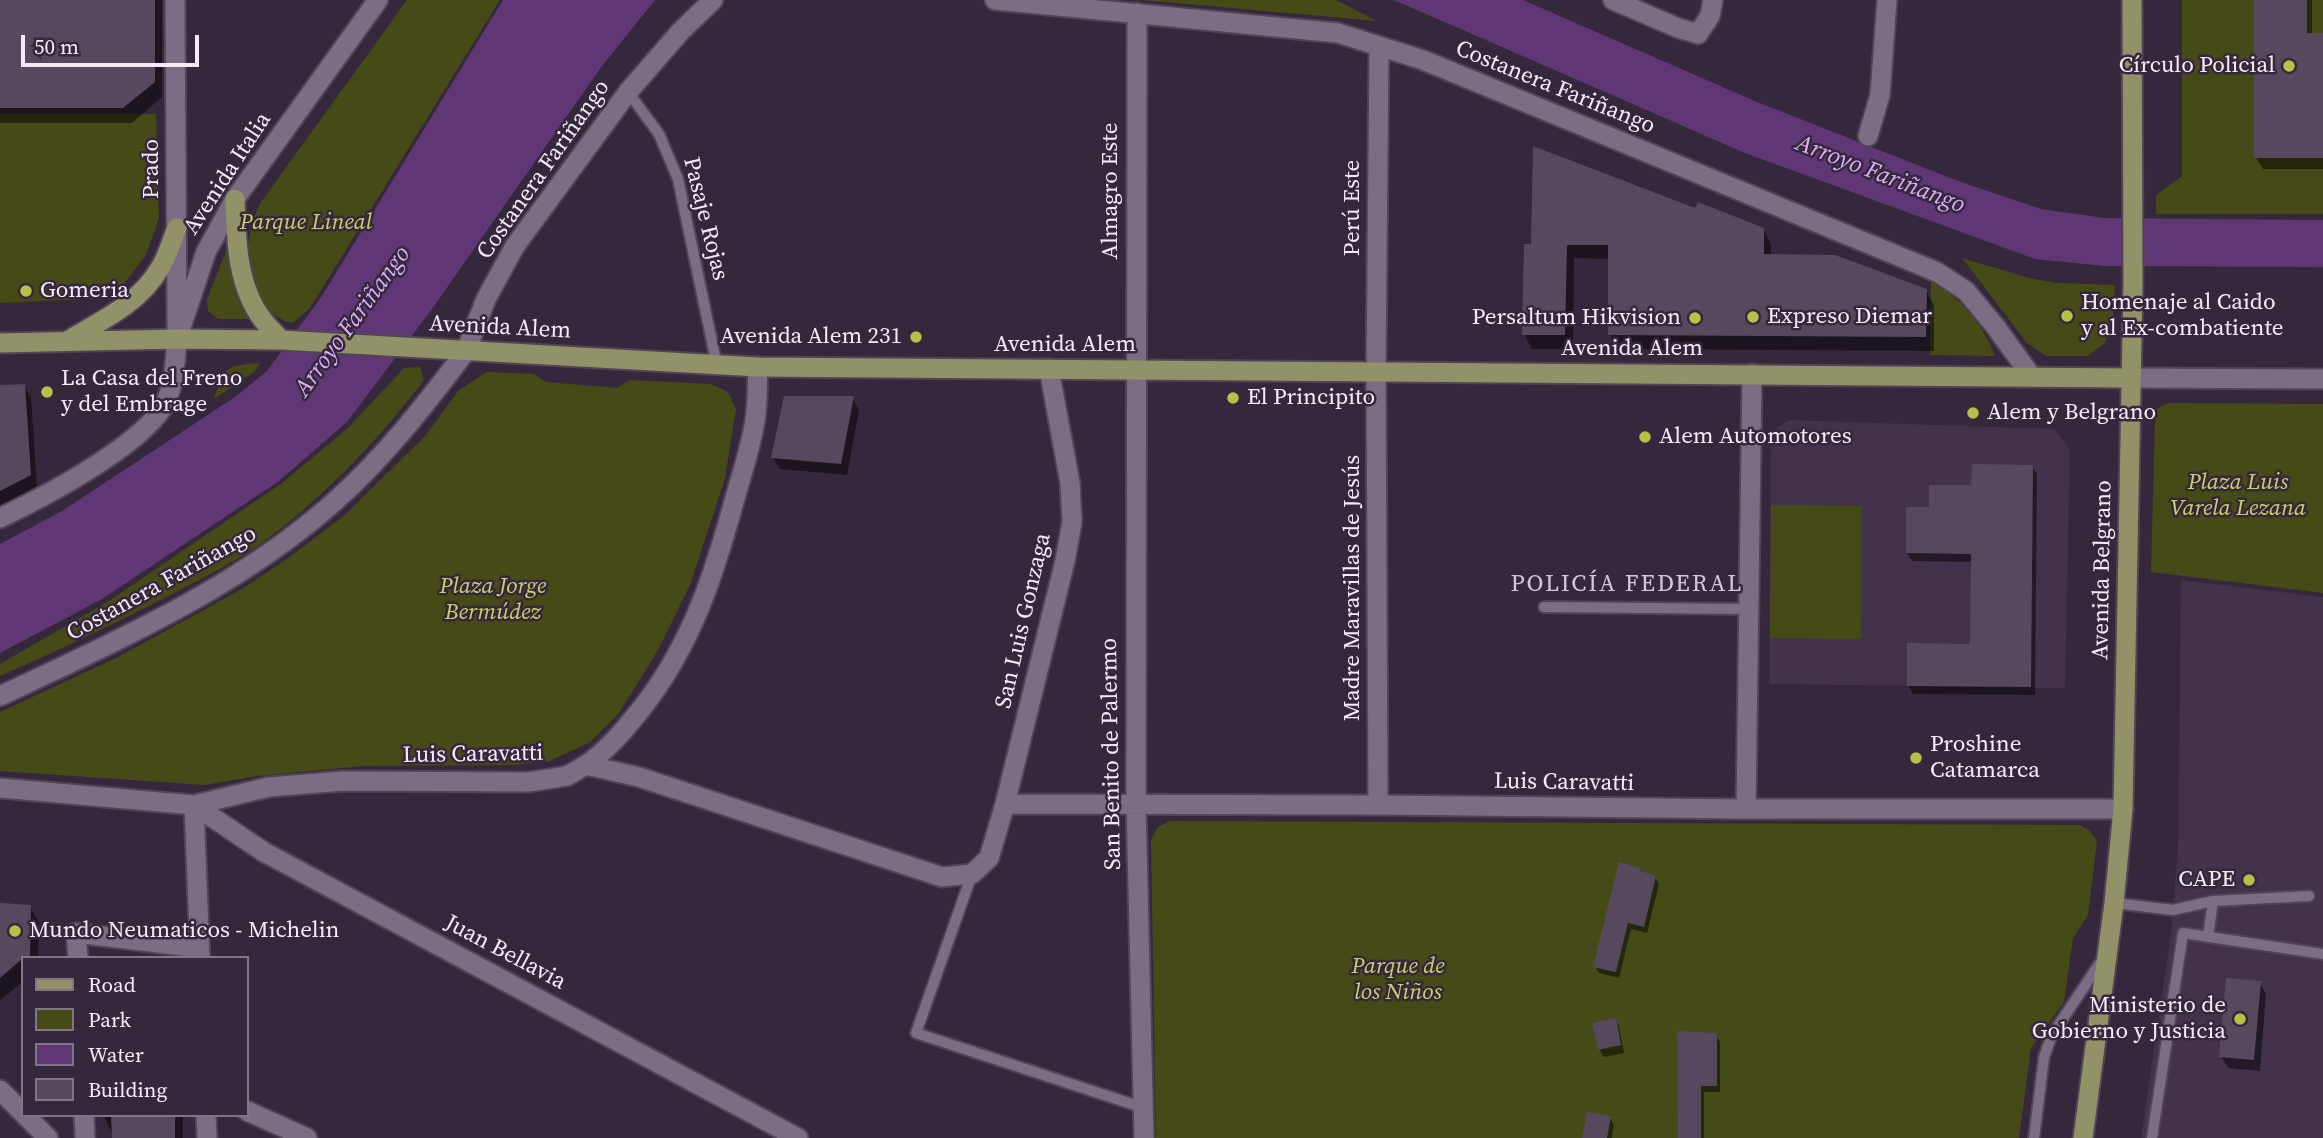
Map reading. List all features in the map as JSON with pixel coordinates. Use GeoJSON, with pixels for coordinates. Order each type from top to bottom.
{"type":"FeatureCollection","features":[{"type":"Feature","properties":{"kind":"main road","name":"Avenida Belgrano"},"geometry":{"type":"LineString","coordinates":[[2083,1138],[2114,903],[2123,809],[2133,284],[2132,0]]}},
{"type":"Feature","properties":{"kind":"main road"},"geometry":{"type":"LineString","coordinates":[[235,200],[237,242],[248,293],[262,320],[281,340]]}},
{"type":"Feature","properties":{"kind":"main road"},"geometry":{"type":"LineString","coordinates":[[67,341],[122,308],[145,290],[161,267],[177,228]]}},
{"type":"Feature","properties":{"kind":"main road","name":"Avenida Alem"},"geometry":{"type":"LineString","coordinates":[[0,343],[177,339],[281,340],[758,367],[2131,378]]}},
{"type":"Feature","properties":{"kind":"street","name":"Prado"},"geometry":{"type":"LineString","coordinates":[[175,0],[177,339]]}},
{"type":"Feature","properties":{"kind":"street","name":"Avenida Italia"},"geometry":{"type":"LineString","coordinates":[[0,518],[38,500],[119,449],[151,422],[164,405],[172,383],[177,339],[206,252],[235,200],[378,0]]}},
{"type":"Feature","properties":{"kind":"street","name":"Costanera Fariñango"},"geometry":{"type":"LineString","coordinates":[[0,696],[110,644],[232,577],[279,547],[334,502],[410,425],[466,351],[486,299],[515,246],[628,92],[680,32],[713,0]]}},
{"type":"Feature","properties":{"kind":"street","name":"Costanera Fariñango"},"geometry":{"type":"LineString","coordinates":[[995,0],[1338,33],[1423,60],[1937,272],[1966,291],[2032,377]]}},
{"type":"Feature","properties":{"kind":"street"},"geometry":{"type":"LineString","coordinates":[[1613,0],[1698,34],[1710,16],[1713,0]]}},
{"type":"Feature","properties":{"kind":"street"},"geometry":{"type":"LineString","coordinates":[[1868,136],[1880,95],[1887,0]]}},
{"type":"Feature","properties":{"kind":"street","name":"Almagro Este"},"geometry":{"type":"LineString","coordinates":[[1135,370],[1137,13]]}},
{"type":"Feature","properties":{"kind":"street","name":"Perú Este"},"geometry":{"type":"LineString","coordinates":[[1376,371],[1378,46]]}},
{"type":"Feature","properties":{"kind":"street","name":"Luis Caravatti"},"geometry":{"type":"LineString","coordinates":[[0,788],[194,805],[269,787],[343,781],[529,782],[567,776],[598,757],[639,712],[664,679],[692,628],[716,568],[748,452],[755,419],[758,367]]}},
{"type":"Feature","properties":{"kind":"street","name":"San Luis Gonzaga"},"geometry":{"type":"LineString","coordinates":[[972,874],[989,858],[1005,804],[1065,561],[1072,522],[1070,483],[1049,369]]}},
{"type":"Feature","properties":{"kind":"street","name":"San Benito de Palermo"},"geometry":{"type":"LineString","coordinates":[[1135,370],[1136,805],[1144,1138]]}},
{"type":"Feature","properties":{"kind":"street","name":"Madre Maravillas de Jesús"},"geometry":{"type":"LineString","coordinates":[[1376,371],[1378,805]]}},
{"type":"Feature","properties":{"kind":"street"},"geometry":{"type":"LineString","coordinates":[[1746,810],[1752,374]]}},
{"type":"Feature","properties":{"kind":"street"},"geometry":{"type":"LineString","coordinates":[[2131,378],[2323,379]]}},
{"type":"Feature","properties":{"kind":"street"},"geometry":{"type":"LineString","coordinates":[[586,765],[639,777],[942,877],[972,874]]}},
{"type":"Feature","properties":{"kind":"street","name":"Luis Caravatti"},"geometry":{"type":"LineString","coordinates":[[1005,804],[1746,810],[2123,809]]}},
{"type":"Feature","properties":{"kind":"street"},"geometry":{"type":"LineString","coordinates":[[78,956],[76,933],[200,953],[194,805]]}},
{"type":"Feature","properties":{"kind":"street","name":"Juan Bellavia"},"geometry":{"type":"LineString","coordinates":[[194,805],[264,852],[735,1102],[797,1138]]}},
{"type":"Feature","properties":{"kind":"street"},"geometry":{"type":"LineString","coordinates":[[0,1090],[21,1111]]}},
{"type":"Feature","properties":{"kind":"street"},"geometry":{"type":"LineString","coordinates":[[248,1111],[307,1138]]}},
{"type":"Feature","properties":{"kind":"street"},"geometry":{"type":"LineString","coordinates":[[27,1117],[48,1138]]}},
{"type":"Feature","properties":{"kind":"street"},"geometry":{"type":"LineString","coordinates":[[84,1117],[85,1138]]}},
{"type":"Feature","properties":{"kind":"street"},"geometry":{"type":"LineString","coordinates":[[206,1117],[207,1138]]}},
{"type":"Feature","properties":{"kind":"lane","name":"Pasaje Rojas"},"geometry":{"type":"LineString","coordinates":[[628,92],[659,134],[678,179],[717,366]]}},
{"type":"Feature","properties":{"kind":"lane"},"geometry":{"type":"LineString","coordinates":[[1544,607],[1749,609]]}},
{"type":"Feature","properties":{"kind":"lane"},"geometry":{"type":"LineString","coordinates":[[972,874],[916,1033],[1144,1108]]}},
{"type":"Feature","properties":{"kind":"lane"},"geometry":{"type":"LineString","coordinates":[[2114,903],[2173,910],[2213,901],[2309,896]]}},
{"type":"Feature","properties":{"kind":"lane"},"geometry":{"type":"LineString","coordinates":[[2208,937],[2213,901]]}},
{"type":"Feature","properties":{"kind":"lane"},"geometry":{"type":"LineString","coordinates":[[2152,1138],[2183,933],[2323,954]]}},
{"type":"Feature","properties":{"kind":"lane"},"geometry":{"type":"LineString","coordinates":[[2034,1138],[2044,1057],[2053,1035],[2108,952]]}},
{"type":"Feature","properties":{"kind":"shaded area"},"geometry":{"type":"Polygon","coordinates":[[[1788,420],[2054,429],[2070,450],[2065,688],[1769,684],[1771,433],[1788,420]]]}},
{"type":"Feature","properties":{"kind":"shaded area","name":"CAPE"},"geometry":{"type":"Polygon","coordinates":[[[2181,580],[2323,597],[2323,1138],[2141,1138],[2171,933],[2178,849],[2181,580]]]}},
{"type":"Feature","properties":{"kind":"green space","name":"Parque Lineal"},"geometry":{"type":"Polygon","coordinates":[[[407,0],[500,0],[310,308],[293,323],[269,310],[255,285],[249,256],[254,218],[261,202],[407,0]]]}},
{"type":"Feature","properties":{"kind":"green space"},"geometry":{"type":"Polygon","coordinates":[[[1142,0],[1336,0],[1377,21],[1142,0]]]}},
{"type":"Feature","properties":{"kind":"green space"},"geometry":{"type":"Polygon","coordinates":[[[2182,0],[2323,0],[2323,214],[2156,214],[2156,195],[2182,176],[2182,0]]]}},
{"type":"Feature","properties":{"kind":"green space"},"geometry":{"type":"Polygon","coordinates":[[[0,114],[156,114],[159,218],[146,255],[123,285],[89,299],[0,303],[0,114]]]}},
{"type":"Feature","properties":{"kind":"green space"},"geometry":{"type":"Polygon","coordinates":[[[227,249],[233,276],[252,319],[218,319],[208,311],[207,299],[227,249]]]}},
{"type":"Feature","properties":{"kind":"green space"},"geometry":{"type":"Polygon","coordinates":[[[1962,258],[2029,278],[2056,283],[2115,285],[2113,324],[2105,343],[2088,356],[2046,356],[2027,343],[1962,258]]]}},
{"type":"Feature","properties":{"kind":"green space"},"geometry":{"type":"Polygon","coordinates":[[[1931,279],[1969,312],[1984,332],[1995,356],[1930,355],[1931,279]]]}},
{"type":"Feature","properties":{"kind":"green space"},"geometry":{"type":"Polygon","coordinates":[[[260,363],[254,372],[214,399],[228,370],[240,365],[260,363]]]}},
{"type":"Feature","properties":{"kind":"green space"},"geometry":{"type":"Polygon","coordinates":[[[420,367],[424,380],[390,423],[333,483],[271,536],[224,567],[153,604],[0,676],[0,664],[109,601],[282,483],[348,428],[404,368],[420,367]]]}},
{"type":"Feature","properties":{"kind":"green space","name":"Plaza Jorge Bermúdez"},"geometry":{"type":"Polygon","coordinates":[[[487,372],[534,374],[546,382],[617,388],[630,380],[711,384],[728,392],[736,409],[725,478],[690,585],[658,650],[619,713],[590,742],[550,761],[515,765],[364,766],[257,776],[205,785],[0,771],[0,712],[116,658],[242,589],[287,559],[345,515],[425,436],[459,390],[487,372]]]}},
{"type":"Feature","properties":{"kind":"green space","name":"Plaza Luis Varela Lezana"},"geometry":{"type":"Polygon","coordinates":[[[2169,403],[2323,404],[2323,593],[2151,572],[2155,420],[2158,408],[2169,403]]]}},
{"type":"Feature","properties":{"kind":"green space"},"geometry":{"type":"Polygon","coordinates":[[[1771,505],[1862,506],[1861,639],[1770,638],[1771,505]]]}},
{"type":"Feature","properties":{"kind":"green space","name":"Parque de los Niños"},"geometry":{"type":"Polygon","coordinates":[[[1170,821],[2080,825],[2090,831],[2097,841],[2088,915],[2073,938],[2064,1002],[2031,1048],[2019,1138],[1156,1138],[1151,840],[1158,827],[1170,821]]]}},
{"type":"Feature","properties":{"kind":"water","name":"Arroyo Fariñango"},"geometry":{"type":"Polygon","coordinates":[[[503,0],[655,0],[602,66],[432,309],[347,422],[279,481],[102,599],[0,653],[0,544],[62,511],[235,397],[267,371],[322,296],[503,0]]]}},
{"type":"Feature","properties":{"kind":"water","name":"Arroyo Fariñango"},"geometry":{"type":"Polygon","coordinates":[[[1394,0],[1523,0],[1757,102],[1958,181],[2041,209],[2105,218],[2323,220],[2323,267],[2105,266],[2035,259],[1745,153],[1394,0]]]}},
{"type":"Feature","properties":{"kind":"building"},"geometry":{"type":"Polygon","coordinates":[[[0,0],[155,0],[155,82],[123,108],[0,108],[0,0]]]}},
{"type":"Feature","properties":{"kind":"building","name":"Círculo Policial"},"geometry":{"type":"Polygon","coordinates":[[[2254,0],[2307,0],[2307,33],[2323,33],[2323,158],[2254,158],[2254,0]]]}},
{"type":"Feature","properties":{"kind":"building"},"geometry":{"type":"Polygon","coordinates":[[[1533,146],[1695,208],[1698,202],[1764,228],[1764,254],[1835,255],[1927,289],[1926,337],[1608,335],[1608,245],[1567,245],[1565,335],[1522,335],[1524,244],[1531,244],[1533,146]]]}},
{"type":"Feature","properties":{"kind":"building"},"geometry":{"type":"Polygon","coordinates":[[[25,384],[31,475],[0,491],[0,385],[25,384]]]}},
{"type":"Feature","properties":{"kind":"building"},"geometry":{"type":"Polygon","coordinates":[[[784,396],[854,396],[841,464],[771,458],[784,396]]]}},
{"type":"Feature","properties":{"kind":"building"},"geometry":{"type":"Polygon","coordinates":[[[1972,464],[2033,465],[2031,687],[1907,686],[1907,643],[1970,644],[1971,554],[1906,553],[1906,507],[1929,507],[1929,485],[1971,485],[1972,464]]]}},
{"type":"Feature","properties":{"kind":"building"},"geometry":{"type":"Polygon","coordinates":[[[1619,862],[1641,868],[1640,871],[1656,876],[1644,927],[1628,923],[1616,972],[1593,967],[1619,862]]]}},
{"type":"Feature","properties":{"kind":"building","name":"Mundo Neumaticos - Michelin"},"geometry":{"type":"Polygon","coordinates":[[[0,903],[31,905],[30,956],[21,956],[21,960],[0,978],[0,903]]]}},
{"type":"Feature","properties":{"kind":"building","name":"Ministerio de Gobierno y Justicia"},"geometry":{"type":"Polygon","coordinates":[[[2226,978],[2261,981],[2254,1060],[2219,1057],[2226,978]]]}},
{"type":"Feature","properties":{"kind":"building"},"geometry":{"type":"Polygon","coordinates":[[[1616,1018],[1621,1045],[1598,1050],[1592,1023],[1616,1018]]]}},
{"type":"Feature","properties":{"kind":"building"},"geometry":{"type":"Polygon","coordinates":[[[1677,1031],[1717,1033],[1717,1086],[1701,1086],[1701,1138],[1678,1138],[1677,1031]]]}},
{"type":"Feature","properties":{"kind":"building"},"geometry":{"type":"Polygon","coordinates":[[[1587,1112],[1611,1116],[1607,1138],[1582,1138],[1587,1112]]]}},
{"type":"Feature","properties":{"kind":"building"},"geometry":{"type":"Polygon","coordinates":[[[111,1117],[175,1117],[175,1138],[112,1138],[111,1117]]]}},
{"type":"Feature","properties":{"kind":"place","name":"Círculo Policial"},"geometry":{"type":"Point","coordinates":[2289,66]}},
{"type":"Feature","properties":{"kind":"place","name":"Gomeria"},"geometry":{"type":"Point","coordinates":[26,291]}},
{"type":"Feature","properties":{"kind":"place","name":"Homenaje al Caido y al Ex-combatiente"},"geometry":{"type":"Point","coordinates":[2067,316]}},
{"type":"Feature","properties":{"kind":"place","name":"Expreso Diemar"},"geometry":{"type":"Point","coordinates":[1753,317]}},
{"type":"Feature","properties":{"kind":"place","name":"Persaltum Hikvision"},"geometry":{"type":"Point","coordinates":[1695,318]}},
{"type":"Feature","properties":{"kind":"place","name":"Avenida Alem 231"},"geometry":{"type":"Point","coordinates":[916,337]}},
{"type":"Feature","properties":{"kind":"place","name":"La Casa del Freno y del Embrage"},"geometry":{"type":"Point","coordinates":[47,392]}},
{"type":"Feature","properties":{"kind":"place","name":"El Principito"},"geometry":{"type":"Point","coordinates":[1233,398]}},
{"type":"Feature","properties":{"kind":"place","name":"Alem y Belgrano"},"geometry":{"type":"Point","coordinates":[1973,413]}},
{"type":"Feature","properties":{"kind":"place","name":"Alem Automotores"},"geometry":{"type":"Point","coordinates":[1645,437]}},
{"type":"Feature","properties":{"kind":"place","name":"Proshine Catamarca"},"geometry":{"type":"Point","coordinates":[1916,758]}},
{"type":"Feature","properties":{"kind":"place","name":"CAPE"},"geometry":{"type":"Point","coordinates":[2249,880]}},
{"type":"Feature","properties":{"kind":"place","name":"Mundo Neumaticos - Michelin"},"geometry":{"type":"Point","coordinates":[15,931]}},
{"type":"Feature","properties":{"kind":"place","name":"Ministerio de Gobierno y Justicia"},"geometry":{"type":"Point","coordinates":[2240,1019]}},
{"type":"Feature","properties":{"kind":"district","name":"POLICÍA FEDERAL"},"geometry":{"type":"Point","coordinates":[1627,585]}}]}
